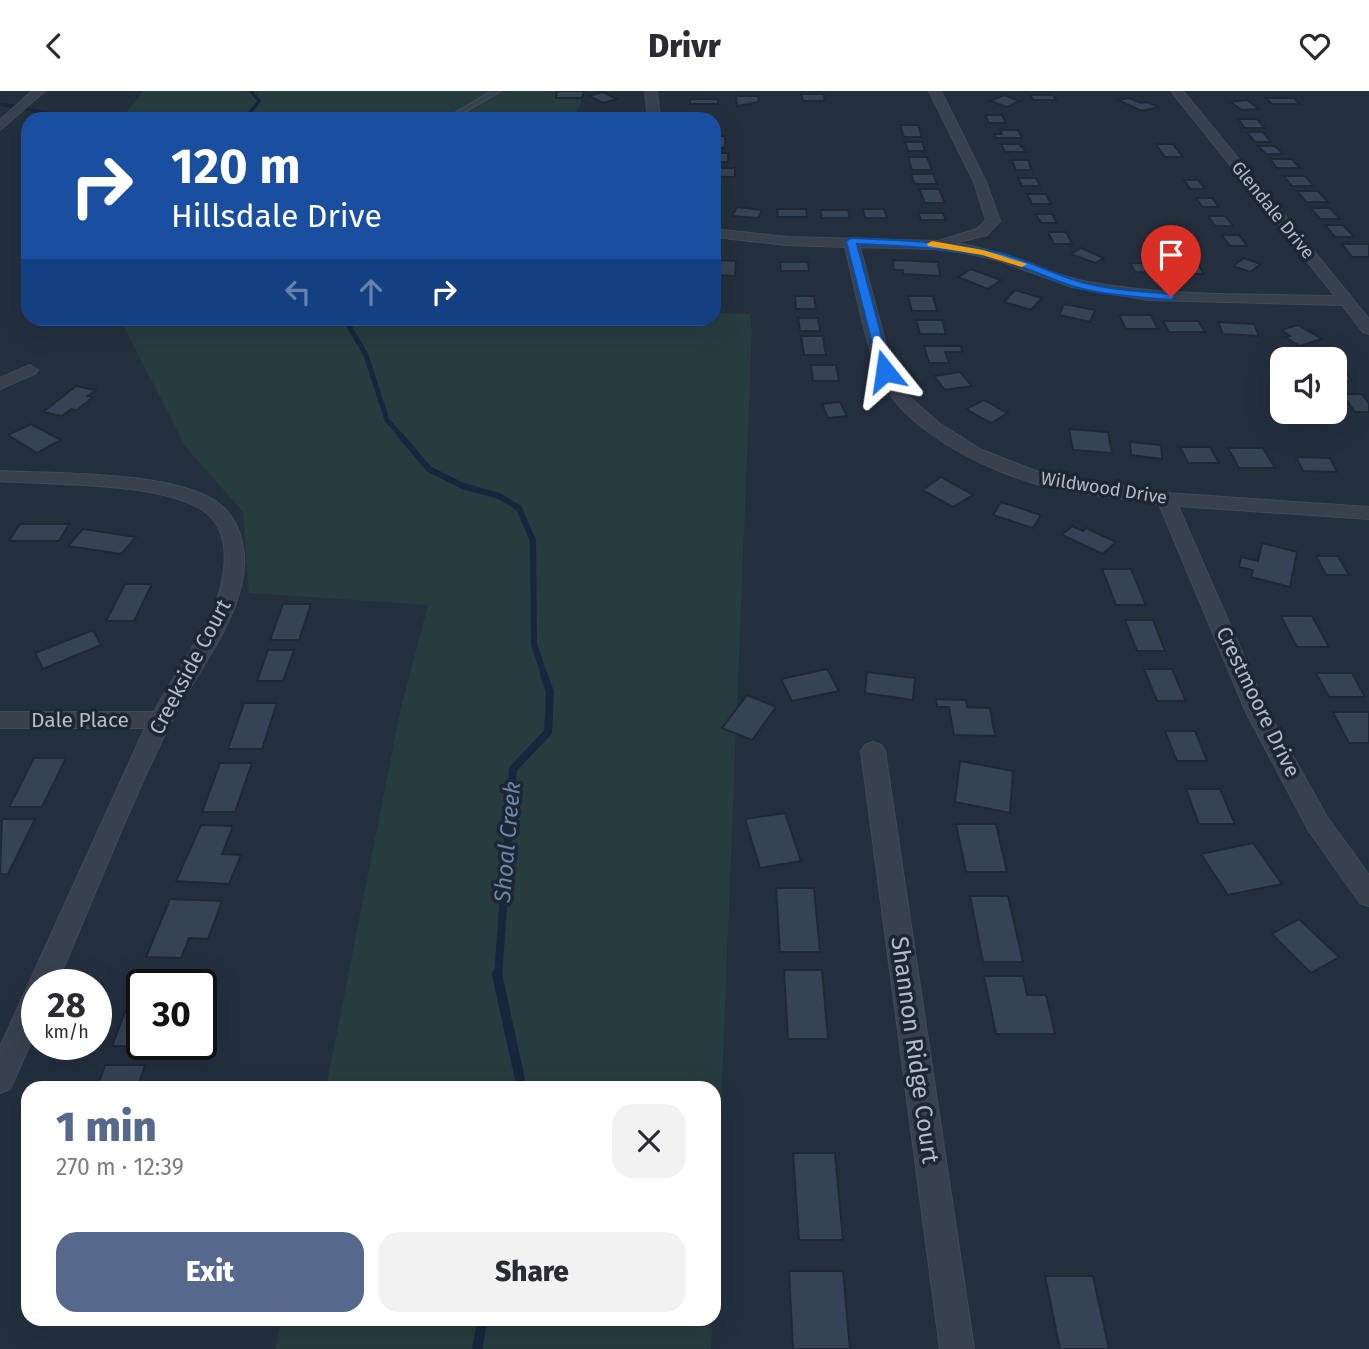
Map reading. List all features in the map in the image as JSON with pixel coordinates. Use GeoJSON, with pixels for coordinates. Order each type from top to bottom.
{"type":"FeatureCollection","features":[{"type":"Feature","properties":{"kind":"street"},"geometry":{"type":"LineString","coordinates":[[0,126],[39,91]]}},
{"type":"Feature","properties":{"kind":"street"},"geometry":{"type":"LineString","coordinates":[[651,91],[653,112]]}},
{"type":"Feature","properties":{"kind":"street"},"geometry":{"type":"LineString","coordinates":[[935,91],[980,182],[1001,240],[1024,265]]}},
{"type":"Feature","properties":{"kind":"street","name":"Glendale Drive"},"geometry":{"type":"LineString","coordinates":[[1177,91],[1369,329]]}},
{"type":"Feature","properties":{"kind":"street"},"geometry":{"type":"LineString","coordinates":[[934,244],[982,232],[993,221]]}},
{"type":"Feature","properties":{"kind":"street"},"geometry":{"type":"LineString","coordinates":[[721,234],[787,240],[934,244],[1002,257],[1077,284],[1148,296],[1346,301]]}},
{"type":"Feature","properties":{"kind":"street","name":"Wildwood Drive"},"geometry":{"type":"LineString","coordinates":[[851,241],[885,371],[900,397],[934,428],[976,454],[1042,480],[1166,499],[1369,513]]}},
{"type":"Feature","properties":{"kind":"street"},"geometry":{"type":"LineString","coordinates":[[0,384],[30,370]]}},
{"type":"Feature","properties":{"kind":"street","name":"Creekside Court"},"geometry":{"type":"LineString","coordinates":[[0,476],[117,483],[167,490],[209,505],[222,518],[235,550],[230,588],[188,675],[160,720],[49,969]]}},
{"type":"Feature","properties":{"kind":"street","name":"Crestmoore Drive"},"geometry":{"type":"LineString","coordinates":[[1166,499],[1258,712],[1318,824],[1369,895]]}},
{"type":"Feature","properties":{"kind":"street","name":"Dale Place"},"geometry":{"type":"LineString","coordinates":[[0,720],[160,720]]}},
{"type":"Feature","properties":{"kind":"street","name":"Shannon Ridge Court"},"geometry":{"type":"LineString","coordinates":[[873,751],[957,1349]]}},
{"type":"Feature","properties":{"kind":"street"},"geometry":{"type":"LineString","coordinates":[[0,1079],[21,1032]]}},
{"type":"Feature","properties":{"kind":"lane"},"geometry":{"type":"LineString","coordinates":[[461,112],[497,91]]}},
{"type":"Feature","properties":{"kind":"green space"},"geometry":{"type":"Polygon","coordinates":[[[143,91],[585,91],[577,112],[127,112],[143,91]]]}},
{"type":"Feature","properties":{"kind":"green space"},"geometry":{"type":"Polygon","coordinates":[[[721,313],[750,314],[752,332],[721,1105],[721,1081],[327,1081],[401,707],[428,605],[249,593],[243,512],[185,446],[124,326],[721,326],[721,313]]]}},
{"type":"Feature","properties":{"kind":"green space"},"geometry":{"type":"Polygon","coordinates":[[[280,1326],[712,1326],[711,1349],[275,1349],[280,1326]]]}},
{"type":"Feature","properties":{"kind":"building"},"geometry":{"type":"Polygon","coordinates":[[[557,91],[584,91],[582,98],[556,98],[557,91]]]}},
{"type":"Feature","properties":{"kind":"building"},"geometry":{"type":"Polygon","coordinates":[[[603,92],[617,99],[603,103],[589,96],[603,92]]]}},
{"type":"Feature","properties":{"kind":"building"},"geometry":{"type":"Polygon","coordinates":[[[801,94],[824,94],[825,101],[803,101],[801,94]]]}},
{"type":"Feature","properties":{"kind":"building"},"geometry":{"type":"Polygon","coordinates":[[[1004,95],[1020,101],[1007,107],[990,101],[1004,95]]]}},
{"type":"Feature","properties":{"kind":"building"},"geometry":{"type":"Polygon","coordinates":[[[1030,95],[1053,95],[1056,100],[1033,100],[1030,95]]]}},
{"type":"Feature","properties":{"kind":"building"},"geometry":{"type":"Polygon","coordinates":[[[736,96],[758,96],[759,102],[737,106],[736,96]]]}},
{"type":"Feature","properties":{"kind":"building"},"geometry":{"type":"Polygon","coordinates":[[[1129,98],[1159,107],[1142,111],[1118,100],[1129,98]]]}},
{"type":"Feature","properties":{"kind":"building"},"geometry":{"type":"Polygon","coordinates":[[[1266,98],[1294,98],[1300,104],[1272,104],[1266,98]]]}},
{"type":"Feature","properties":{"kind":"building"},"geometry":{"type":"Polygon","coordinates":[[[690,99],[718,99],[718,104],[690,104],[690,99]]]}},
{"type":"Feature","properties":{"kind":"building"},"geometry":{"type":"Polygon","coordinates":[[[1247,100],[1259,109],[1242,110],[1230,102],[1247,100]]]}},
{"type":"Feature","properties":{"kind":"building"},"geometry":{"type":"Polygon","coordinates":[[[985,115],[1002,115],[1006,123],[989,123],[985,115]]]}},
{"type":"Feature","properties":{"kind":"building"},"geometry":{"type":"Polygon","coordinates":[[[1238,119],[1257,119],[1265,128],[1245,128],[1238,119]]]}},
{"type":"Feature","properties":{"kind":"building"},"geometry":{"type":"Polygon","coordinates":[[[900,125],[918,125],[922,137],[904,137],[900,125]]]}},
{"type":"Feature","properties":{"kind":"building"},"geometry":{"type":"Polygon","coordinates":[[[1000,130],[1018,130],[1022,138],[996,138],[994,134],[1002,134],[1000,130]]]}},
{"type":"Feature","properties":{"kind":"building"},"geometry":{"type":"Polygon","coordinates":[[[1247,132],[1263,132],[1271,142],[1255,142],[1247,132]]]}},
{"type":"Feature","properties":{"kind":"building"},"geometry":{"type":"Polygon","coordinates":[[[721,136],[725,136],[725,148],[721,148],[721,136]]]}},
{"type":"Feature","properties":{"kind":"building"},"geometry":{"type":"Polygon","coordinates":[[[905,142],[922,142],[925,151],[908,151],[905,142]]]}},
{"type":"Feature","properties":{"kind":"building"},"geometry":{"type":"Polygon","coordinates":[[[1001,144],[1019,144],[1027,152],[1005,152],[1001,144]]]}},
{"type":"Feature","properties":{"kind":"building"},"geometry":{"type":"Polygon","coordinates":[[[1156,144],[1173,144],[1183,157],[1165,157],[1156,144]]]}},
{"type":"Feature","properties":{"kind":"building"},"geometry":{"type":"Polygon","coordinates":[[[1258,146],[1275,146],[1283,154],[1266,154],[1258,146]]]}},
{"type":"Feature","properties":{"kind":"building"},"geometry":{"type":"Polygon","coordinates":[[[721,153],[728,153],[728,162],[721,162],[721,153]]]}},
{"type":"Feature","properties":{"kind":"building"},"geometry":{"type":"Polygon","coordinates":[[[908,157],[927,157],[932,170],[912,170],[908,157]]]}},
{"type":"Feature","properties":{"kind":"building"},"geometry":{"type":"Polygon","coordinates":[[[1270,159],[1292,159],[1300,168],[1277,168],[1270,159]]]}},
{"type":"Feature","properties":{"kind":"building"},"geometry":{"type":"Polygon","coordinates":[[[1012,160],[1028,160],[1032,170],[1016,170],[1012,160]]]}},
{"type":"Feature","properties":{"kind":"building"},"geometry":{"type":"Polygon","coordinates":[[[721,168],[735,168],[735,177],[721,177],[721,168]]]}},
{"type":"Feature","properties":{"kind":"building"},"geometry":{"type":"Polygon","coordinates":[[[911,174],[933,174],[937,184],[915,184],[911,174]]]}},
{"type":"Feature","properties":{"kind":"building"},"geometry":{"type":"Polygon","coordinates":[[[1284,176],[1305,176],[1314,186],[1292,186],[1284,176]]]}},
{"type":"Feature","properties":{"kind":"building"},"geometry":{"type":"Polygon","coordinates":[[[1018,178],[1036,178],[1040,186],[1022,186],[1018,178]]]}},
{"type":"Feature","properties":{"kind":"building"},"geometry":{"type":"Polygon","coordinates":[[[1184,180],[1198,180],[1205,189],[1190,189],[1184,180]]]}},
{"type":"Feature","properties":{"kind":"building"},"geometry":{"type":"Polygon","coordinates":[[[919,189],[939,189],[945,203],[925,203],[919,189]]]}},
{"type":"Feature","properties":{"kind":"building"},"geometry":{"type":"Polygon","coordinates":[[[1297,191],[1318,191],[1328,202],[1306,202],[1297,191]]]}},
{"type":"Feature","properties":{"kind":"building"},"geometry":{"type":"Polygon","coordinates":[[[1027,194],[1046,194],[1051,204],[1032,204],[1027,194]]]}},
{"type":"Feature","properties":{"kind":"building"},"geometry":{"type":"Polygon","coordinates":[[[1196,198],[1212,198],[1219,207],[1203,207],[1196,198]]]}},
{"type":"Feature","properties":{"kind":"building"},"geometry":{"type":"Polygon","coordinates":[[[737,207],[762,210],[758,218],[732,216],[737,207]]]}},
{"type":"Feature","properties":{"kind":"building"},"geometry":{"type":"Polygon","coordinates":[[[1311,208],[1330,208],[1340,219],[1320,219],[1311,208]]]}},
{"type":"Feature","properties":{"kind":"building"},"geometry":{"type":"Polygon","coordinates":[[[777,209],[806,209],[807,217],[778,217],[777,209]]]}},
{"type":"Feature","properties":{"kind":"building"},"geometry":{"type":"Polygon","coordinates":[[[863,209],[884,209],[887,218],[865,218],[863,209]]]}},
{"type":"Feature","properties":{"kind":"building"},"geometry":{"type":"Polygon","coordinates":[[[820,210],[848,210],[850,218],[822,218],[820,210]]]}},
{"type":"Feature","properties":{"kind":"building"},"geometry":{"type":"Polygon","coordinates":[[[918,213],[943,213],[946,220],[921,220],[918,213]]]}},
{"type":"Feature","properties":{"kind":"building"},"geometry":{"type":"Polygon","coordinates":[[[1036,214],[1052,214],[1057,223],[1041,223],[1036,214]]]}},
{"type":"Feature","properties":{"kind":"building"},"geometry":{"type":"Polygon","coordinates":[[[1208,216],[1225,216],[1233,226],[1215,226],[1208,216]]]}},
{"type":"Feature","properties":{"kind":"building"},"geometry":{"type":"Polygon","coordinates":[[[1325,225],[1343,225],[1354,237],[1335,237],[1325,225]]]}},
{"type":"Feature","properties":{"kind":"building"},"geometry":{"type":"Polygon","coordinates":[[[1048,232],[1066,232],[1072,244],[1054,244],[1048,232]]]}},
{"type":"Feature","properties":{"kind":"building"},"geometry":{"type":"Polygon","coordinates":[[[1222,235],[1239,235],[1247,246],[1230,246],[1222,235]]]}},
{"type":"Feature","properties":{"kind":"building"},"geometry":{"type":"Polygon","coordinates":[[[1342,244],[1369,244],[1369,257],[1352,257],[1342,244]]]}},
{"type":"Feature","properties":{"kind":"building"},"geometry":{"type":"Polygon","coordinates":[[[1081,248],[1104,258],[1095,263],[1071,254],[1081,248]]]}},
{"type":"Feature","properties":{"kind":"building"},"geometry":{"type":"Polygon","coordinates":[[[1244,258],[1261,264],[1250,272],[1233,266],[1244,258]]]}},
{"type":"Feature","properties":{"kind":"building"},"geometry":{"type":"Polygon","coordinates":[[[721,260],[736,261],[735,276],[721,275],[721,260]]]}},
{"type":"Feature","properties":{"kind":"building"},"geometry":{"type":"Polygon","coordinates":[[[893,260],[938,262],[940,276],[903,274],[903,270],[894,270],[893,260]]]}},
{"type":"Feature","properties":{"kind":"building"},"geometry":{"type":"Polygon","coordinates":[[[780,262],[808,262],[809,271],[781,271],[780,262]]]}},
{"type":"Feature","properties":{"kind":"building"},"geometry":{"type":"Polygon","coordinates":[[[1130,263],[1153,263],[1159,273],[1135,272],[1130,263]]]}},
{"type":"Feature","properties":{"kind":"building"},"geometry":{"type":"Polygon","coordinates":[[[1167,263],[1197,263],[1204,274],[1173,274],[1167,263]]]}},
{"type":"Feature","properties":{"kind":"building"},"geometry":{"type":"Polygon","coordinates":[[[971,269],[1001,280],[988,289],[958,277],[971,269]]]}},
{"type":"Feature","properties":{"kind":"building"},"geometry":{"type":"Polygon","coordinates":[[[1015,290],[1042,298],[1031,310],[1004,302],[1015,290]]]}},
{"type":"Feature","properties":{"kind":"building"},"geometry":{"type":"Polygon","coordinates":[[[795,296],[814,296],[816,309],[796,309],[795,296]]]}},
{"type":"Feature","properties":{"kind":"building"},"geometry":{"type":"Polygon","coordinates":[[[908,296],[933,296],[937,311],[912,311],[908,296]]]}},
{"type":"Feature","properties":{"kind":"building"},"geometry":{"type":"Polygon","coordinates":[[[1064,304],[1095,310],[1090,322],[1059,315],[1064,304]]]}},
{"type":"Feature","properties":{"kind":"building"},"geometry":{"type":"Polygon","coordinates":[[[1119,315],[1151,315],[1158,329],[1126,329],[1119,315]]]}},
{"type":"Feature","properties":{"kind":"building"},"geometry":{"type":"Polygon","coordinates":[[[798,318],[818,318],[820,331],[800,331],[798,318]]]}},
{"type":"Feature","properties":{"kind":"building"},"geometry":{"type":"Polygon","coordinates":[[[916,320],[942,320],[946,334],[920,334],[916,320]]]}},
{"type":"Feature","properties":{"kind":"building"},"geometry":{"type":"Polygon","coordinates":[[[1163,321],[1198,321],[1205,332],[1169,332],[1163,321]]]}},
{"type":"Feature","properties":{"kind":"building"},"geometry":{"type":"Polygon","coordinates":[[[1218,322],[1254,324],[1259,336],[1223,334],[1218,322]]]}},
{"type":"Feature","properties":{"kind":"building"},"geometry":{"type":"Polygon","coordinates":[[[1298,325],[1322,339],[1300,346],[1285,337],[1290,336],[1281,330],[1298,325]]]}},
{"type":"Feature","properties":{"kind":"building"},"geometry":{"type":"Polygon","coordinates":[[[801,336],[823,336],[826,355],[804,355],[801,336]]]}},
{"type":"Feature","properties":{"kind":"building"},"geometry":{"type":"Polygon","coordinates":[[[924,346],[961,346],[962,352],[945,352],[949,363],[929,363],[924,346]]]}},
{"type":"Feature","properties":{"kind":"building"},"geometry":{"type":"Polygon","coordinates":[[[811,365],[836,365],[839,381],[813,381],[811,365]]]}},
{"type":"Feature","properties":{"kind":"building"},"geometry":{"type":"Polygon","coordinates":[[[960,372],[972,386],[945,390],[934,376],[960,372]]]}},
{"type":"Feature","properties":{"kind":"building"},"geometry":{"type":"Polygon","coordinates":[[[76,386],[96,390],[88,396],[93,397],[77,410],[71,409],[62,416],[43,412],[76,386]]]}},
{"type":"Feature","properties":{"kind":"building"},"geometry":{"type":"Polygon","coordinates":[[[1347,394],[1362,394],[1369,404],[1369,412],[1355,412],[1347,401],[1347,394]]]}},
{"type":"Feature","properties":{"kind":"building"},"geometry":{"type":"Polygon","coordinates":[[[984,400],[1008,413],[991,423],[966,409],[984,400]]]}},
{"type":"Feature","properties":{"kind":"building"},"geometry":{"type":"Polygon","coordinates":[[[840,402],[847,416],[828,418],[822,404],[840,402]]]}},
{"type":"Feature","properties":{"kind":"building"},"geometry":{"type":"Polygon","coordinates":[[[31,424],[61,440],[37,453],[8,435],[31,424]]]}},
{"type":"Feature","properties":{"kind":"building"},"geometry":{"type":"Polygon","coordinates":[[[1069,429],[1108,432],[1112,453],[1073,450],[1069,429]]]}},
{"type":"Feature","properties":{"kind":"building"},"geometry":{"type":"Polygon","coordinates":[[[1130,442],[1161,445],[1162,459],[1131,455],[1130,442]]]}},
{"type":"Feature","properties":{"kind":"building"},"geometry":{"type":"Polygon","coordinates":[[[1180,447],[1210,447],[1219,463],[1188,463],[1180,447]]]}},
{"type":"Feature","properties":{"kind":"building"},"geometry":{"type":"Polygon","coordinates":[[[1228,448],[1263,448],[1275,468],[1239,468],[1228,448]]]}},
{"type":"Feature","properties":{"kind":"building"},"geometry":{"type":"Polygon","coordinates":[[[1296,457],[1330,458],[1337,472],[1303,471],[1296,457]]]}},
{"type":"Feature","properties":{"kind":"building"},"geometry":{"type":"Polygon","coordinates":[[[941,477],[973,495],[953,507],[922,490],[941,477]]]}},
{"type":"Feature","properties":{"kind":"building"},"geometry":{"type":"Polygon","coordinates":[[[1001,502],[1041,515],[1033,528],[993,515],[1001,502]]]}},
{"type":"Feature","properties":{"kind":"building"},"geometry":{"type":"Polygon","coordinates":[[[20,524],[69,524],[59,541],[9,541],[20,524]]]}},
{"type":"Feature","properties":{"kind":"building"},"geometry":{"type":"Polygon","coordinates":[[[1072,526],[1083,531],[1086,528],[1116,542],[1103,554],[1062,535],[1072,526]]]}},
{"type":"Feature","properties":{"kind":"building"},"geometry":{"type":"Polygon","coordinates":[[[83,529],[136,537],[121,554],[68,546],[83,529]]]}},
{"type":"Feature","properties":{"kind":"building"},"geometry":{"type":"Polygon","coordinates":[[[1262,543],[1297,552],[1290,587],[1251,577],[1253,570],[1239,567],[1241,557],[1258,561],[1262,543]]]}},
{"type":"Feature","properties":{"kind":"building"},"geometry":{"type":"Polygon","coordinates":[[[1316,556],[1338,556],[1349,575],[1326,575],[1316,556]]]}},
{"type":"Feature","properties":{"kind":"building"},"geometry":{"type":"Polygon","coordinates":[[[1102,569],[1131,569],[1146,605],[1116,605],[1102,569]]]}},
{"type":"Feature","properties":{"kind":"building"},"geometry":{"type":"Polygon","coordinates":[[[125,584],[152,584],[134,621],[106,621],[125,584]]]}},
{"type":"Feature","properties":{"kind":"building"},"geometry":{"type":"Polygon","coordinates":[[[283,604],[311,604],[299,640],[270,640],[283,604]]]}},
{"type":"Feature","properties":{"kind":"building"},"geometry":{"type":"Polygon","coordinates":[[[1281,616],[1312,616],[1329,647],[1297,647],[1281,616]]]}},
{"type":"Feature","properties":{"kind":"building"},"geometry":{"type":"Polygon","coordinates":[[[1125,620],[1153,620],[1165,651],[1137,651],[1125,620]]]}},
{"type":"Feature","properties":{"kind":"building"},"geometry":{"type":"Polygon","coordinates":[[[93,630],[101,645],[43,669],[35,653],[93,630]]]}},
{"type":"Feature","properties":{"kind":"building"},"geometry":{"type":"Polygon","coordinates":[[[268,650],[294,650],[283,681],[257,681],[268,650]]]}},
{"type":"Feature","properties":{"kind":"building"},"geometry":{"type":"Polygon","coordinates":[[[827,669],[839,691],[792,701],[781,679],[827,669]]]}},
{"type":"Feature","properties":{"kind":"building"},"geometry":{"type":"Polygon","coordinates":[[[1144,669],[1172,669],[1186,701],[1157,701],[1144,669]]]}},
{"type":"Feature","properties":{"kind":"building"},"geometry":{"type":"Polygon","coordinates":[[[867,672],[915,678],[913,700],[865,693],[867,672]]]}},
{"type":"Feature","properties":{"kind":"building"},"geometry":{"type":"Polygon","coordinates":[[[1316,673],[1352,673],[1365,697],[1329,697],[1316,673]]]}},
{"type":"Feature","properties":{"kind":"building"},"geometry":{"type":"Polygon","coordinates":[[[747,695],[776,707],[752,740],[722,728],[747,695]]]}},
{"type":"Feature","properties":{"kind":"building"},"geometry":{"type":"Polygon","coordinates":[[[936,699],[966,700],[967,707],[990,708],[995,736],[954,735],[949,707],[937,707],[936,699]]]}},
{"type":"Feature","properties":{"kind":"building"},"geometry":{"type":"Polygon","coordinates":[[[244,703],[277,703],[262,749],[228,749],[244,703]]]}},
{"type":"Feature","properties":{"kind":"building"},"geometry":{"type":"Polygon","coordinates":[[[1333,712],[1369,712],[1369,743],[1349,743],[1333,712]]]}},
{"type":"Feature","properties":{"kind":"building"},"geometry":{"type":"Polygon","coordinates":[[[1165,731],[1195,731],[1207,761],[1177,761],[1165,731]]]}},
{"type":"Feature","properties":{"kind":"building"},"geometry":{"type":"Polygon","coordinates":[[[34,758],[66,758],[42,807],[9,807],[34,758]]]}},
{"type":"Feature","properties":{"kind":"building"},"geometry":{"type":"Polygon","coordinates":[[[960,761],[1013,771],[1010,813],[955,802],[960,761]]]}},
{"type":"Feature","properties":{"kind":"building"},"geometry":{"type":"Polygon","coordinates":[[[220,763],[252,763],[235,812],[202,812],[220,763]]]}},
{"type":"Feature","properties":{"kind":"building"},"geometry":{"type":"Polygon","coordinates":[[[1186,789],[1220,789],[1235,824],[1199,824],[1186,789]]]}},
{"type":"Feature","properties":{"kind":"building"},"geometry":{"type":"Polygon","coordinates":[[[785,813],[801,861],[760,868],[745,819],[785,813]]]}},
{"type":"Feature","properties":{"kind":"building"},"geometry":{"type":"Polygon","coordinates":[[[2,819],[35,819],[8,874],[0,874],[2,819]]]}},
{"type":"Feature","properties":{"kind":"building"},"geometry":{"type":"Polygon","coordinates":[[[956,824],[996,824],[1007,872],[966,872],[956,824]]]}},
{"type":"Feature","properties":{"kind":"building"},"geometry":{"type":"Polygon","coordinates":[[[201,825],[233,826],[222,854],[241,855],[229,884],[176,881],[201,825]]]}},
{"type":"Feature","properties":{"kind":"building"},"geometry":{"type":"Polygon","coordinates":[[[1253,843],[1282,884],[1228,895],[1201,854],[1253,843]]]}},
{"type":"Feature","properties":{"kind":"building"},"geometry":{"type":"Polygon","coordinates":[[[776,888],[814,888],[820,952],[780,952],[776,888]]]}},
{"type":"Feature","properties":{"kind":"building"},"geometry":{"type":"Polygon","coordinates":[[[970,896],[1008,896],[1023,962],[983,962],[970,896]]]}},
{"type":"Feature","properties":{"kind":"building"},"geometry":{"type":"Polygon","coordinates":[[[170,899],[222,901],[208,939],[189,938],[181,958],[146,957],[170,899]]]}},
{"type":"Feature","properties":{"kind":"building"},"geometry":{"type":"Polygon","coordinates":[[[1299,919],[1339,957],[1311,973],[1272,934],[1299,919]]]}},
{"type":"Feature","properties":{"kind":"building"},"geometry":{"type":"Polygon","coordinates":[[[784,970],[822,970],[828,1039],[788,1039],[784,970]]]}},
{"type":"Feature","properties":{"kind":"building"},"geometry":{"type":"Polygon","coordinates":[[[984,976],[1023,976],[1027,995],[1046,995],[1055,1034],[996,1034],[984,976]]]}},
{"type":"Feature","properties":{"kind":"building"},"geometry":{"type":"Polygon","coordinates":[[[126,1010],[126,1046],[112,1046],[126,1010]]]}},
{"type":"Feature","properties":{"kind":"building"},"geometry":{"type":"Polygon","coordinates":[[[105,1065],[145,1065],[140,1081],[100,1081],[105,1065]]]}},
{"type":"Feature","properties":{"kind":"building"},"geometry":{"type":"Polygon","coordinates":[[[793,1153],[835,1153],[843,1240],[799,1240],[793,1153]]]}},
{"type":"Feature","properties":{"kind":"building"},"geometry":{"type":"Polygon","coordinates":[[[789,1271],[843,1271],[850,1349],[793,1349],[789,1271]]]}},
{"type":"Feature","properties":{"kind":"building"},"geometry":{"type":"Polygon","coordinates":[[[1045,1276],[1093,1276],[1109,1349],[1060,1349],[1045,1276]]]}},
{"type":"Feature","properties":{"kind":"waterway","name":"Shoal Creek"},"geometry":{"type":"LineString","coordinates":[[250,112],[259,101],[251,91]]}},
{"type":"Feature","properties":{"kind":"waterway"},"geometry":{"type":"LineString","coordinates":[[0,104],[42,112]]}},
{"type":"Feature","properties":{"kind":"waterway","name":"Shoal Creek"},"geometry":{"type":"LineString","coordinates":[[349,326],[366,355],[387,420],[402,437]]}},
{"type":"Feature","properties":{"kind":"waterway","name":"Shoal Creek"},"geometry":{"type":"LineString","coordinates":[[400,435],[429,469],[463,486],[499,496],[519,508],[533,541],[534,644],[545,677]]}},
{"type":"Feature","properties":{"kind":"waterway","name":"Shoal Creek"},"geometry":{"type":"LineString","coordinates":[[498,976],[513,769],[548,732],[550,692],[544,675]]}},
{"type":"Feature","properties":{"kind":"waterway","name":"Shoal Creek"},"geometry":{"type":"LineString","coordinates":[[497,974],[520,1081]]}},
{"type":"Feature","properties":{"kind":"waterway","name":"Shoal Creek"},"geometry":{"type":"LineString","coordinates":[[477,1349],[482,1326]]}},
{"type":"Feature","properties":{"kind":"slow traffic"},"geometry":{"type":"LineString","coordinates":[[932,244],[1002,257],[1022,264]]}},
{"type":"Feature","properties":{"kind":"route"},"geometry":{"type":"LineString","coordinates":[[885,371],[851,241],[934,244],[965,249],[1002,257],[1077,284],[1106,291],[1171,297]]}}]}
